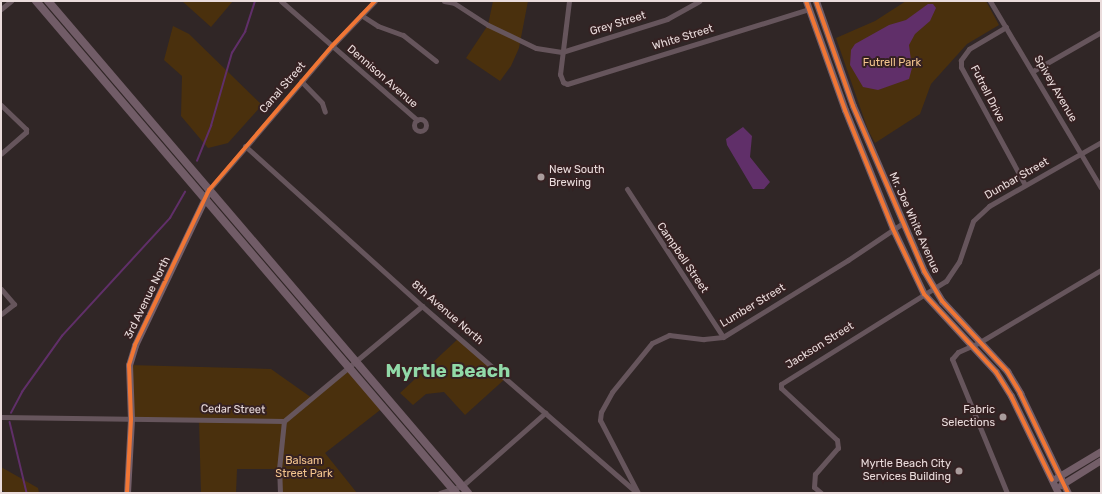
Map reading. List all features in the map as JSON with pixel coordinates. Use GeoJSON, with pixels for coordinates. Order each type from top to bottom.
{"type":"FeatureCollection","features":[{"type":"Feature","properties":{"kind":"main road"},"geometry":{"type":"LineString","coordinates":[[36,1],[455,491]]}},
{"type":"Feature","properties":{"kind":"main road"},"geometry":{"type":"LineString","coordinates":[[48,1],[468,493]]}},
{"type":"Feature","properties":{"kind":"main road","name":"Mr. Joe White Avenue"},"geometry":{"type":"LineString","coordinates":[[806,1],[893,229],[924,294],[996,372],[1011,396],[1057,491]]}},
{"type":"Feature","properties":{"kind":"main road","name":"Mr. Joe White Avenue"},"geometry":{"type":"LineString","coordinates":[[816,1],[853,106],[903,223],[934,288],[942,301],[1007,371],[1020,393],[1068,493]]}},
{"type":"Feature","properties":{"kind":"main road","name":"3rd Avenue North"},"geometry":{"type":"LineString","coordinates":[[127,493],[130,419],[129,365],[135,345],[209,190]]}},
{"type":"Feature","properties":{"kind":"main road"},"geometry":{"type":"LineString","coordinates":[[1052,480],[1101,451]]}},
{"type":"Feature","properties":{"kind":"main road"},"geometry":{"type":"LineString","coordinates":[[1057,491],[1063,483],[1101,460]]}},
{"type":"Feature","properties":{"kind":"street"},"geometry":{"type":"LineString","coordinates":[[1,9],[11,1]]}},
{"type":"Feature","properties":{"kind":"street","name":"Dennison Avenue"},"geometry":{"type":"LineString","coordinates":[[281,1],[417,120]]}},
{"type":"Feature","properties":{"kind":"street","name":"Canal Street"},"geometry":{"type":"LineString","coordinates":[[209,190],[245,146],[332,46],[375,1]]}},
{"type":"Feature","properties":{"kind":"street"},"geometry":{"type":"LineString","coordinates":[[444,1],[454,3],[488,25],[536,48],[562,52],[569,1]]}},
{"type":"Feature","properties":{"kind":"street","name":"Grey Street"},"geometry":{"type":"LineString","coordinates":[[562,52],[667,19],[699,1]]}},
{"type":"Feature","properties":{"kind":"street","name":"Spivey Avenue"},"geometry":{"type":"LineString","coordinates":[[990,1],[1101,188]]}},
{"type":"Feature","properties":{"kind":"street","name":"White Street"},"geometry":{"type":"LineString","coordinates":[[562,52],[560,74],[563,82],[576,82],[809,9]]}},
{"type":"Feature","properties":{"kind":"street"},"geometry":{"type":"LineString","coordinates":[[361,15],[378,26],[403,35],[436,61]]}},
{"type":"Feature","properties":{"kind":"street","name":"Futrell Drive"},"geometry":{"type":"LineString","coordinates":[[1006,27],[969,49],[961,60],[961,67],[1025,185]]}},
{"type":"Feature","properties":{"kind":"street"},"geometry":{"type":"LineString","coordinates":[[1032,70],[1101,32]]}},
{"type":"Feature","properties":{"kind":"street"},"geometry":{"type":"LineString","coordinates":[[301,82],[322,103],[325,112]]}},
{"type":"Feature","properties":{"kind":"street"},"geometry":{"type":"LineString","coordinates":[[1,105],[26,129],[26,132],[1,154]]}},
{"type":"Feature","properties":{"kind":"street","name":"Dunbar Street"},"geometry":{"type":"LineString","coordinates":[[934,288],[952,274],[972,224],[988,206],[1101,142]]}},
{"type":"Feature","properties":{"kind":"street","name":"8th Avenue North"},"geometry":{"type":"LineString","coordinates":[[245,146],[422,306],[637,493]]}},
{"type":"Feature","properties":{"kind":"street","name":"Campbell Street"},"geometry":{"type":"LineString","coordinates":[[627,189],[723,337]]}},
{"type":"Feature","properties":{"kind":"street","name":"Lumber Street"},"geometry":{"type":"LineString","coordinates":[[637,493],[600,420],[601,412],[636,360],[660,337],[679,334],[704,339],[723,337],[848,260],[903,223]]}},
{"type":"Feature","properties":{"kind":"street"},"geometry":{"type":"LineString","coordinates":[[1007,493],[953,362],[954,356],[1101,270]]}},
{"type":"Feature","properties":{"kind":"street","name":"Jackson Street"},"geometry":{"type":"LineString","coordinates":[[821,493],[814,486],[815,474],[838,448],[837,440],[781,388],[781,384],[934,288]]}},
{"type":"Feature","properties":{"kind":"street"},"geometry":{"type":"LineString","coordinates":[[1,289],[14,304],[1,314]]}},
{"type":"Feature","properties":{"kind":"street"},"geometry":{"type":"LineString","coordinates":[[280,493],[279,469],[284,421],[422,306]]}},
{"type":"Feature","properties":{"kind":"street"},"geometry":{"type":"LineString","coordinates":[[440,493],[455,491],[462,486],[545,413]]}},
{"type":"Feature","properties":{"kind":"street","name":"Cedar Street"},"geometry":{"type":"LineString","coordinates":[[1,417],[284,421]]}},
{"type":"Feature","properties":{"kind":"green space"},"geometry":{"type":"Polygon","coordinates":[[[182,1],[233,1],[211,27],[182,1]]]}},
{"type":"Feature","properties":{"kind":"green space"},"geometry":{"type":"Polygon","coordinates":[[[493,1],[528,1],[519,48],[511,66],[500,81],[466,58],[488,25],[493,1]]]}},
{"type":"Feature","properties":{"kind":"green space","name":"Futrell Park"},"geometry":{"type":"Polygon","coordinates":[[[906,1],[986,1],[999,25],[967,44],[931,84],[920,114],[875,143],[868,130],[836,38],[875,21],[906,1]]]}},
{"type":"Feature","properties":{"kind":"green space"},"geometry":{"type":"Polygon","coordinates":[[[173,26],[189,34],[262,105],[228,143],[208,148],[181,116],[182,76],[164,60],[173,26]]]}},
{"type":"Feature","properties":{"kind":"green space"},"geometry":{"type":"Polygon","coordinates":[[[460,337],[506,378],[465,415],[444,392],[426,394],[413,405],[400,393],[460,337]]]}},
{"type":"Feature","properties":{"kind":"green space","name":"Balsam Street Park"},"geometry":{"type":"Polygon","coordinates":[[[129,365],[271,369],[312,398],[348,367],[384,407],[325,453],[357,493],[280,493],[278,469],[237,469],[236,493],[201,493],[199,420],[131,419],[129,365]]]}},
{"type":"Feature","properties":{"kind":"green space"},"geometry":{"type":"Polygon","coordinates":[[[1,467],[38,488],[39,493],[7,493],[1,490],[1,467]]]}},
{"type":"Feature","properties":{"kind":"shaded area"},"geometry":{"type":"Polygon","coordinates":[[[928,4],[933,4],[936,8],[930,21],[915,34],[909,45],[912,68],[909,79],[878,90],[863,87],[850,65],[851,50],[855,44],[889,25],[906,20],[928,4]]]}},
{"type":"Feature","properties":{"kind":"shaded area"},"geometry":{"type":"Polygon","coordinates":[[[743,127],[752,136],[750,157],[770,182],[764,189],[753,189],[727,145],[726,139],[743,127]]]}},
{"type":"Feature","properties":{"kind":"waterway"},"geometry":{"type":"LineString","coordinates":[[197,161],[211,126],[232,53],[245,32],[255,1]]}},
{"type":"Feature","properties":{"kind":"waterway"},"geometry":{"type":"LineString","coordinates":[[11,413],[22,392],[62,336],[170,218],[185,192]]}},
{"type":"Feature","properties":{"kind":"waterway"},"geometry":{"type":"LineString","coordinates":[[10,422],[27,493]]}},
{"type":"Feature","properties":{"kind":"cycle path"},"geometry":{"type":"LineString","coordinates":[[127,493],[131,419],[129,365],[135,345],[209,190],[332,46],[375,1]]}},
{"type":"Feature","properties":{"kind":"cycle path"},"geometry":{"type":"LineString","coordinates":[[806,1],[845,110],[893,229],[924,294],[996,372],[1011,396],[1052,480]]}},
{"type":"Feature","properties":{"kind":"cycle path"},"geometry":{"type":"LineString","coordinates":[[816,1],[853,106],[924,271],[942,301],[1007,371],[1020,393],[1068,493]]}},
{"type":"Feature","properties":{"kind":"place","name":"New South Brewing"},"geometry":{"type":"Point","coordinates":[541,177]}},
{"type":"Feature","properties":{"kind":"place","name":"Fabric Selections"},"geometry":{"type":"Point","coordinates":[1003,417]}},
{"type":"Feature","properties":{"kind":"place","name":"Myrtle Beach City Services Building"},"geometry":{"type":"Point","coordinates":[959,471]}},
{"type":"Feature","properties":{"kind":"district","name":"Myrtle Beach"},"geometry":{"type":"Point","coordinates":[448,371]}}]}
